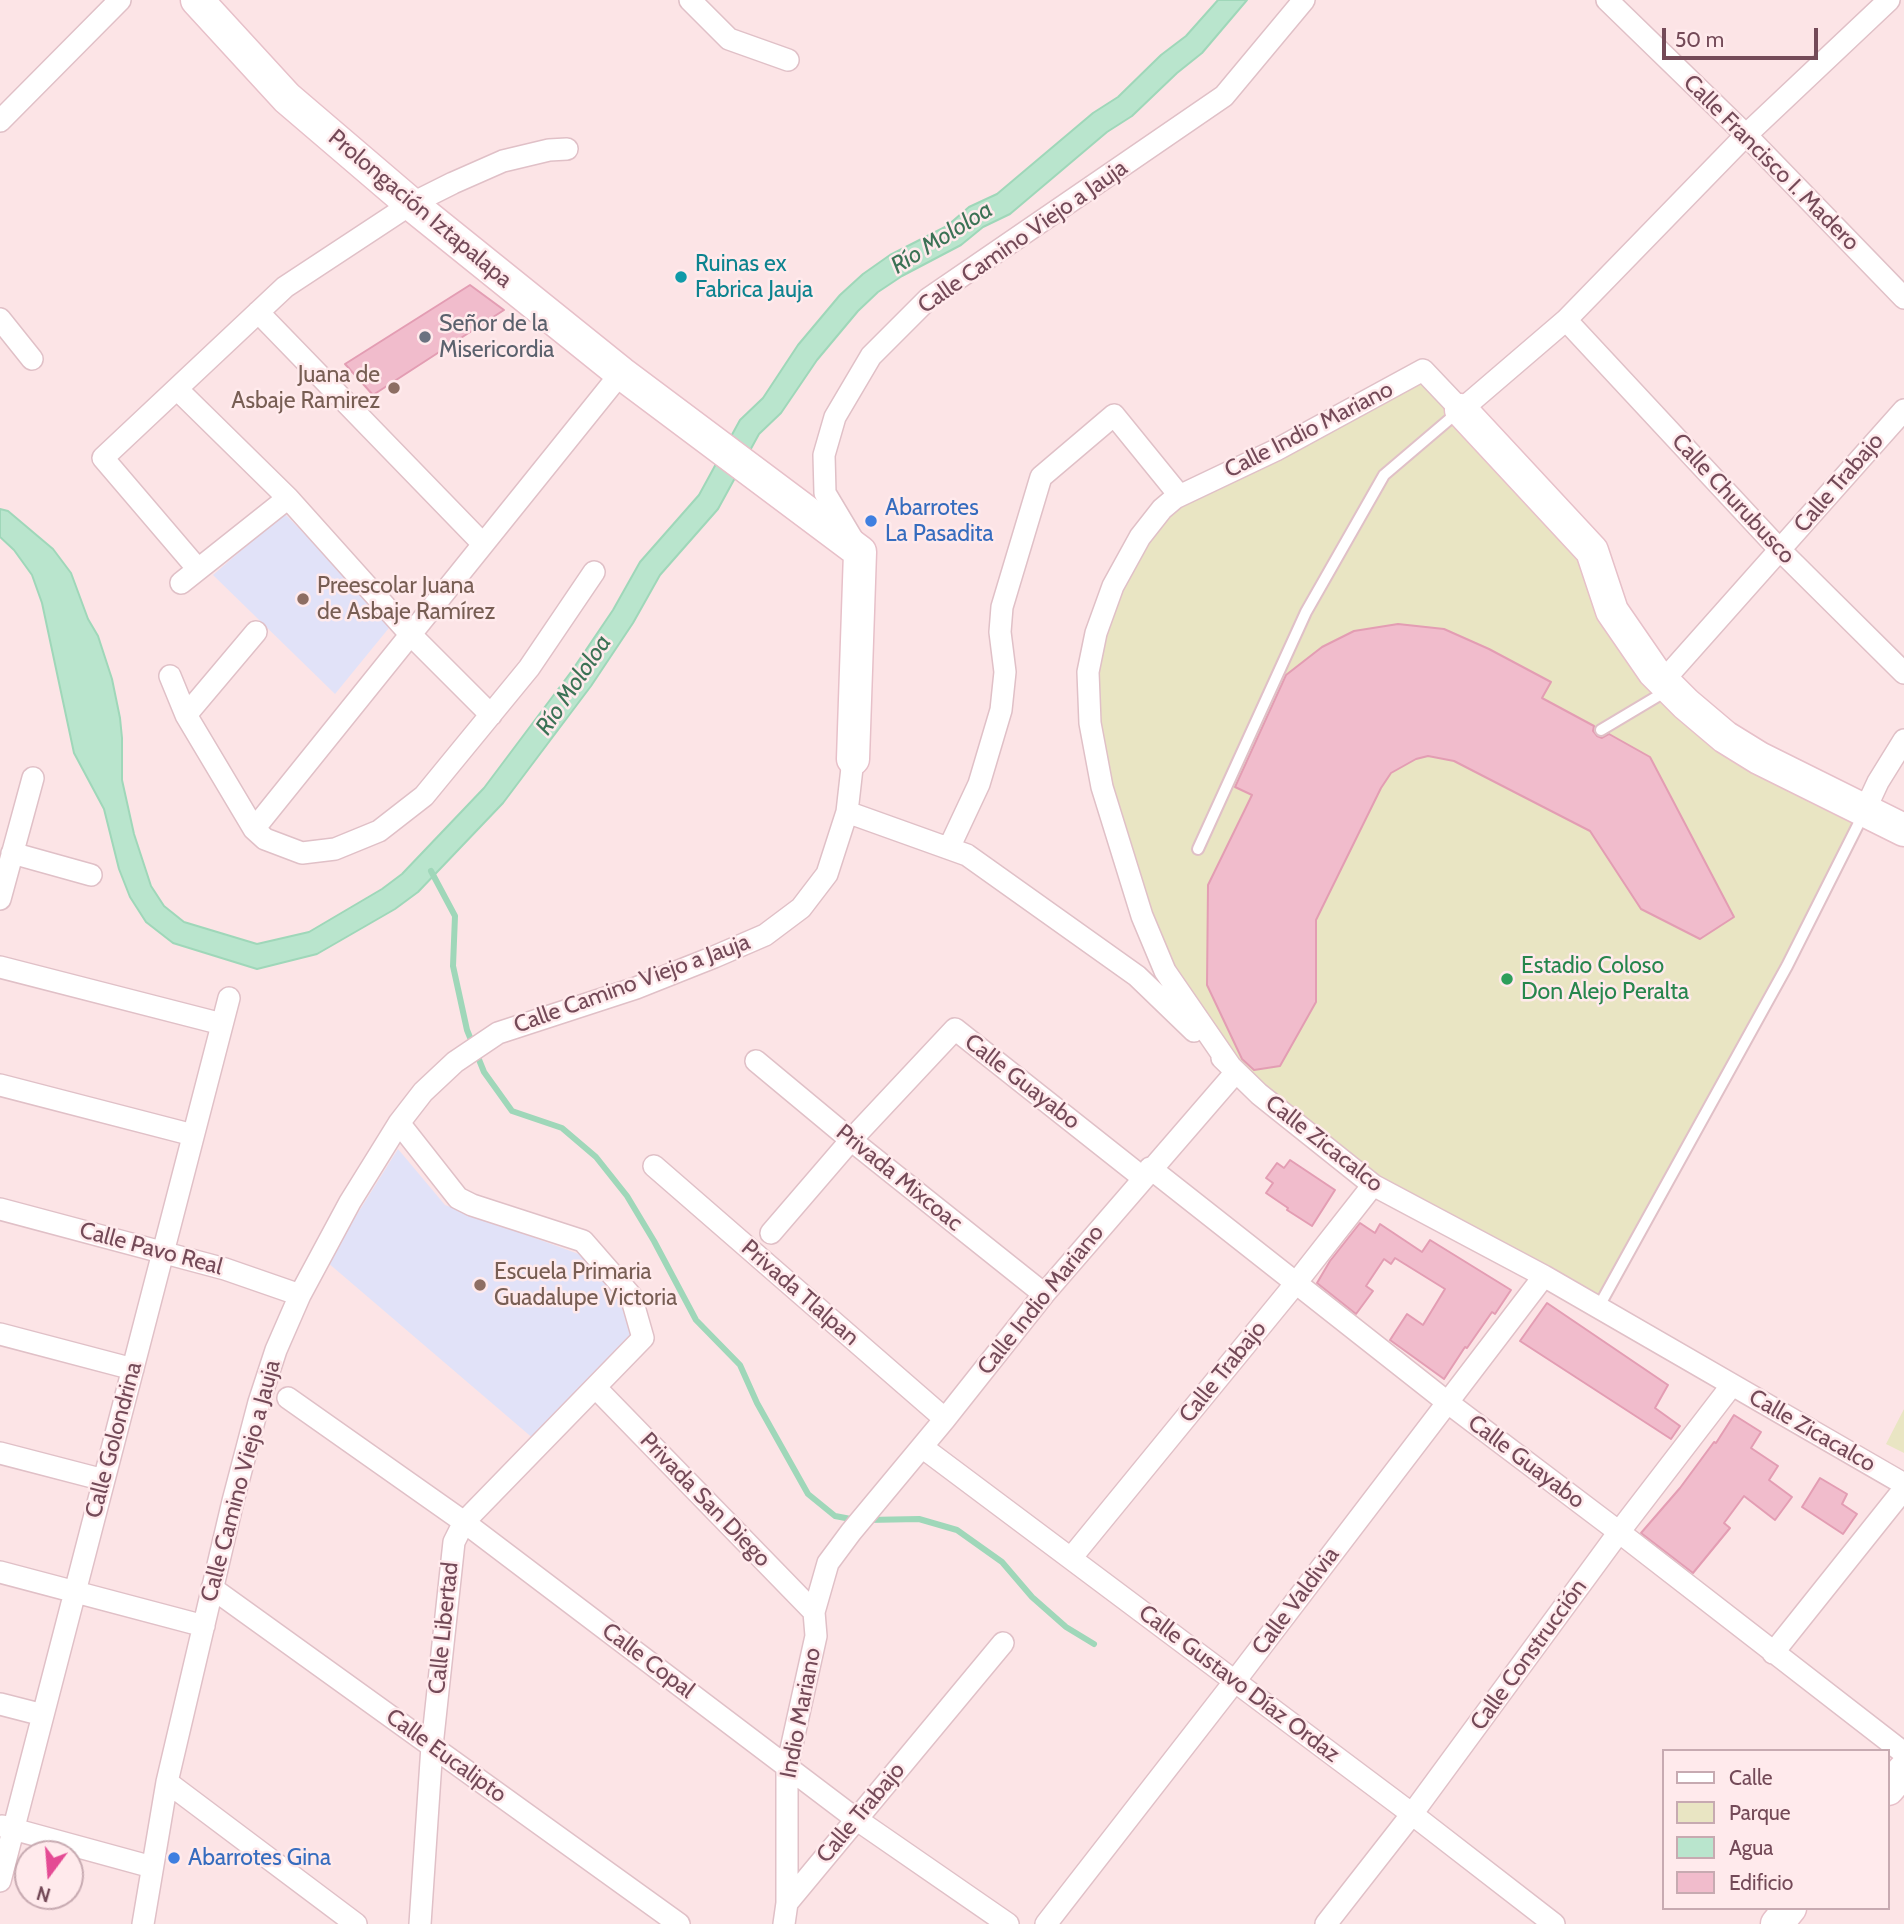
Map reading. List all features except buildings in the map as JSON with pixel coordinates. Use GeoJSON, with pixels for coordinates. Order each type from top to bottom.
{"type":"FeatureCollection","features":[{"type":"Feature","properties":{"kind":"street"},"geometry":{"type":"LineString","coordinates":[[0,121],[120,0]]}},
{"type":"Feature","properties":{"kind":"street","name":"Prolongación Iztapalapa"},"geometry":{"type":"LineString","coordinates":[[197,0],[287,98],[411,205],[621,373],[860,552]]}},
{"type":"Feature","properties":{"kind":"street"},"geometry":{"type":"LineString","coordinates":[[690,0],[729,39],[788,60]]}},
{"type":"Feature","properties":{"kind":"street","name":"Calle Camino Viejo a Jauja"},"geometry":{"type":"LineString","coordinates":[[143,1924],[167,1782],[259,1402],[276,1350],[300,1295],[350,1202],[399,1123],[423,1092],[455,1062],[499,1033],[636,988],[765,934],[801,908],[827,874],[847,812],[853,759],[860,552],[825,493],[824,455],[835,417],[871,356],[929,299],[1224,96],[1304,0]]}},
{"type":"Feature","properties":{"kind":"street","name":"Calle Francisco I. Madero"},"geometry":{"type":"LineString","coordinates":[[1608,0],[1746,135],[1904,298]]}},
{"type":"Feature","properties":{"kind":"street"},"geometry":{"type":"LineString","coordinates":[[1889,0],[1746,135],[1566,320],[1461,410],[1592,551],[1612,611],[1613,622],[1667,685],[1725,737],[1759,758],[1904,830]]}},
{"type":"Feature","properties":{"kind":"street"},"geometry":{"type":"LineString","coordinates":[[197,568],[103,458],[285,287],[411,205],[503,160],[567,149]]}},
{"type":"Feature","properties":{"kind":"street"},"geometry":{"type":"LineString","coordinates":[[258,312],[483,544]]}},
{"type":"Feature","properties":{"kind":"street"},"geometry":{"type":"LineString","coordinates":[[0,318],[32,359]]}},
{"type":"Feature","properties":{"kind":"street","name":"Calle Churubusco"},"geometry":{"type":"LineString","coordinates":[[1566,320],[1780,550],[1904,673]]}},
{"type":"Feature","properties":{"kind":"street","name":"Calle Indio Mariano"},"geometry":{"type":"LineString","coordinates":[[851,1532],[946,1419],[1044,1293],[1234,1069],[1165,971],[1142,916],[1102,787],[1090,723],[1088,673],[1096,634],[1114,586],[1140,537],[1162,509],[1179,495],[1276,450],[1423,370],[1461,410]]}},
{"type":"Feature","properties":{"kind":"street"},"geometry":{"type":"LineString","coordinates":[[254,829],[621,373]]}},
{"type":"Feature","properties":{"kind":"street"},"geometry":{"type":"LineString","coordinates":[[178,390],[288,498],[410,634],[491,715]]}},
{"type":"Feature","properties":{"kind":"street","name":"Calle Trabajo"},"geometry":{"type":"LineString","coordinates":[[1667,685],[1780,550],[1904,410]]}},
{"type":"Feature","properties":{"kind":"street"},"geometry":{"type":"LineString","coordinates":[[949,848],[979,784],[1001,710],[1005,671],[1000,632],[1002,607],[1041,477],[1114,415],[1179,495]]}},
{"type":"Feature","properties":{"kind":"street"},"geometry":{"type":"LineString","coordinates":[[181,583],[288,498]]}},
{"type":"Feature","properties":{"kind":"street"},"geometry":{"type":"LineString","coordinates":[[170,676],[186,715],[254,829],[265,839],[302,853],[334,849],[379,831],[424,796],[529,668],[594,572]]}},
{"type":"Feature","properties":{"kind":"street"},"geometry":{"type":"LineString","coordinates":[[186,715],[256,632]]}},
{"type":"Feature","properties":{"kind":"street"},"geometry":{"type":"LineString","coordinates":[[1865,810],[1878,782],[1904,740]]}},
{"type":"Feature","properties":{"kind":"street"},"geometry":{"type":"LineString","coordinates":[[0,899],[33,778]]}},
{"type":"Feature","properties":{"kind":"street","name":"Calle Zicacalco"},"geometry":{"type":"LineString","coordinates":[[847,812],[967,855],[1137,976],[1259,1094],[1373,1185],[1544,1276],[1904,1486]]}},
{"type":"Feature","properties":{"kind":"street"},"geometry":{"type":"LineString","coordinates":[[12,853],[91,875]]}},
{"type":"Feature","properties":{"kind":"street"},"geometry":{"type":"LineString","coordinates":[[0,967],[222,1024]]}},
{"type":"Feature","properties":{"kind":"street","name":"Calle Golondrina"},"geometry":{"type":"LineString","coordinates":[[0,1881],[7,1827],[43,1715],[229,998]]}},
{"type":"Feature","properties":{"kind":"street","name":"Calle Guayabo"},"geometry":{"type":"LineString","coordinates":[[851,1140],[955,1029],[1296,1283],[1904,1753]]}},
{"type":"Feature","properties":{"kind":"street","name":"Privada Mixcoac"},"geometry":{"type":"LineString","coordinates":[[756,1061],[1044,1293]]}},
{"type":"Feature","properties":{"kind":"street"},"geometry":{"type":"LineString","coordinates":[[0,1085],[193,1135]]}},
{"type":"Feature","properties":{"kind":"street","name":"Calle Libertad"},"geometry":{"type":"LineString","coordinates":[[399,1123],[458,1198],[583,1241],[632,1296],[643,1338],[464,1522],[454,1542],[432,1746],[420,1924]]}},
{"type":"Feature","properties":{"kind":"street"},"geometry":{"type":"LineString","coordinates":[[771,1233],[851,1140]]}},
{"type":"Feature","properties":{"kind":"street","name":"Privada Tlalpan"},"geometry":{"type":"LineString","coordinates":[[654,1166],[946,1419]]}},
{"type":"Feature","properties":{"kind":"street","name":"Calle Trabajo"},"geometry":{"type":"LineString","coordinates":[[1071,1558],[1373,1185]]}},
{"type":"Feature","properties":{"kind":"street","name":"Calle Pavo Real"},"geometry":{"type":"LineString","coordinates":[[0,1209],[225,1269],[300,1295]]}},
{"type":"Feature","properties":{"kind":"street","name":"Calle Valdivia"},"geometry":{"type":"LineString","coordinates":[[1046,1924],[1544,1276]]}},
{"type":"Feature","properties":{"kind":"street"},"geometry":{"type":"LineString","coordinates":[[0,1334],[133,1369]]}},
{"type":"Feature","properties":{"kind":"street","name":"Calle Construcción"},"geometry":{"type":"LineString","coordinates":[[1333,1921],[1619,1532],[1732,1385]]}},
{"type":"Feature","properties":{"kind":"street","name":"Privada San Diego"},"geometry":{"type":"LineString","coordinates":[[596,1388],[814,1612]]}},
{"type":"Feature","properties":{"kind":"street","name":"Calle Copal"},"geometry":{"type":"LineString","coordinates":[[288,1398],[464,1522],[856,1819],[1008,1924]]}},
{"type":"Feature","properties":{"kind":"street","name":"Calle Gustavo Díaz Ordaz"},"geometry":{"type":"LineString","coordinates":[[922,1447],[1412,1814],[1554,1924]]}},
{"type":"Feature","properties":{"kind":"street"},"geometry":{"type":"LineString","coordinates":[[0,1453],[104,1480]]}},
{"type":"Feature","properties":{"kind":"street"},"geometry":{"type":"LineString","coordinates":[[1773,1653],[1904,1486]]}},
{"type":"Feature","properties":{"kind":"street","name":"Indio Mariano"},"geometry":{"type":"LineString","coordinates":[[785,1913],[787,1767],[816,1636],[814,1612],[828,1563],[851,1532]]}},
{"type":"Feature","properties":{"kind":"street"},"geometry":{"type":"LineString","coordinates":[[0,1572],[204,1626]]}},
{"type":"Feature","properties":{"kind":"street","name":"Calle Eucalipto"},"geometry":{"type":"LineString","coordinates":[[212,1588],[679,1924]]}},
{"type":"Feature","properties":{"kind":"street","name":"Calle Trabajo"},"geometry":{"type":"LineString","coordinates":[[785,1913],[856,1819],[1003,1643]]}},
{"type":"Feature","properties":{"kind":"street"},"geometry":{"type":"LineString","coordinates":[[0,1704],[43,1715]]}},
{"type":"Feature","properties":{"kind":"street"},"geometry":{"type":"LineString","coordinates":[[1890,1787],[1904,1770]]}},
{"type":"Feature","properties":{"kind":"street"},"geometry":{"type":"LineString","coordinates":[[167,1782],[356,1924]]}},
{"type":"Feature","properties":{"kind":"street"},"geometry":{"type":"LineString","coordinates":[[7,1827],[152,1867]]}},
{"type":"Feature","properties":{"kind":"street"},"geometry":{"type":"LineString","coordinates":[[1777,1924],[1788,1910]]}},
{"type":"Feature","properties":{"kind":"lane"},"geometry":{"type":"LineString","coordinates":[[1198,849],[1306,612],[1384,475],[1461,410]]}},
{"type":"Feature","properties":{"kind":"lane"},"geometry":{"type":"LineString","coordinates":[[1601,730],[1667,685]]}},
{"type":"Feature","properties":{"kind":"lane"},"geometry":{"type":"LineString","coordinates":[[1598,1308],[1787,966],[1865,810]]}},
{"type":"Feature","properties":{"kind":"shaded area","name":"Preescolar Juana de Asbaje Ramírez"},"geometry":{"type":"Polygon","coordinates":[[[284,513],[393,623],[335,694],[213,575],[284,513]]]}},
{"type":"Feature","properties":{"kind":"shaded area","name":"Escuela Primaria Guadalupe Victoria"},"geometry":{"type":"Polygon","coordinates":[[[398,1149],[445,1205],[584,1256],[627,1308],[633,1337],[535,1440],[327,1262],[398,1149]]]}},
{"type":"Feature","properties":{"kind":"green space"},"geometry":{"type":"Polygon","coordinates":[[[1423,370],[1592,551],[1663,681],[1865,810],[1598,1308],[1373,1185],[1259,1094],[1165,971],[1102,787],[1096,633],[1162,509],[1423,370]]]}},
{"type":"Feature","properties":{"kind":"green space"},"geometry":{"type":"Polygon","coordinates":[[[1904,1409],[1904,1453],[1886,1444],[1904,1409]]]}},
{"type":"Feature","properties":{"kind":"water","name":"Río Mololoa"},"geometry":{"type":"Polygon","coordinates":[[[1218,0],[1247,0],[1202,53],[1132,116],[1107,132],[1010,214],[983,227],[961,245],[902,276],[878,292],[858,311],[817,360],[781,413],[759,434],[718,509],[660,575],[633,623],[591,686],[503,803],[418,892],[395,909],[317,954],[257,969],[173,943],[146,922],[130,897],[119,869],[104,809],[74,753],[42,603],[32,575],[14,550],[0,537],[0,509],[8,511],[53,549],[71,573],[88,619],[98,636],[112,679],[120,718],[122,780],[134,834],[151,886],[164,906],[184,922],[257,944],[309,932],[382,889],[402,874],[484,788],[571,672],[613,610],[640,562],[699,495],[740,420],[763,398],[798,345],[840,295],[890,255],[947,226],[969,207],[997,194],[1093,113],[1118,97],[1161,55],[1186,36],[1218,0]]]}},
{"type":"Feature","properties":{"kind":"waterway"},"geometry":{"type":"LineString","coordinates":[[431,871],[455,916],[453,966],[467,1030],[484,1072],[512,1111],[562,1128],[596,1157],[627,1196],[696,1320],[740,1365],[757,1403],[808,1494],[835,1516],[856,1520]]}},
{"type":"Feature","properties":{"kind":"waterway"},"geometry":{"type":"LineString","coordinates":[[867,1520],[919,1519],[957,1530],[1002,1562],[1032,1597],[1066,1627],[1094,1644]]}},
{"type":"Feature","properties":{"kind":"place","name":"Ruinas ex Fabrica Jauja"},"geometry":{"type":"Point","coordinates":[681,277]}},
{"type":"Feature","properties":{"kind":"place","name":"Señor de la Misericordia"},"geometry":{"type":"Point","coordinates":[425,337]}},
{"type":"Feature","properties":{"kind":"place","name":"Juana de Asbaje Ramirez"},"geometry":{"type":"Point","coordinates":[394,388]}},
{"type":"Feature","properties":{"kind":"place","name":"Abarrotes La Pasadita"},"geometry":{"type":"Point","coordinates":[871,521]}},
{"type":"Feature","properties":{"kind":"place","name":"Preescolar Juana de Asbaje Ramírez"},"geometry":{"type":"Point","coordinates":[303,599]}},
{"type":"Feature","properties":{"kind":"place","name":"Estadio Coloso Don Alejo Peralta"},"geometry":{"type":"Point","coordinates":[1507,979]}},
{"type":"Feature","properties":{"kind":"place","name":"Escuela Primaria Guadalupe Victoria"},"geometry":{"type":"Point","coordinates":[480,1285]}},
{"type":"Feature","properties":{"kind":"place","name":"Abarrotes Gina"},"geometry":{"type":"Point","coordinates":[174,1858]}}]}
